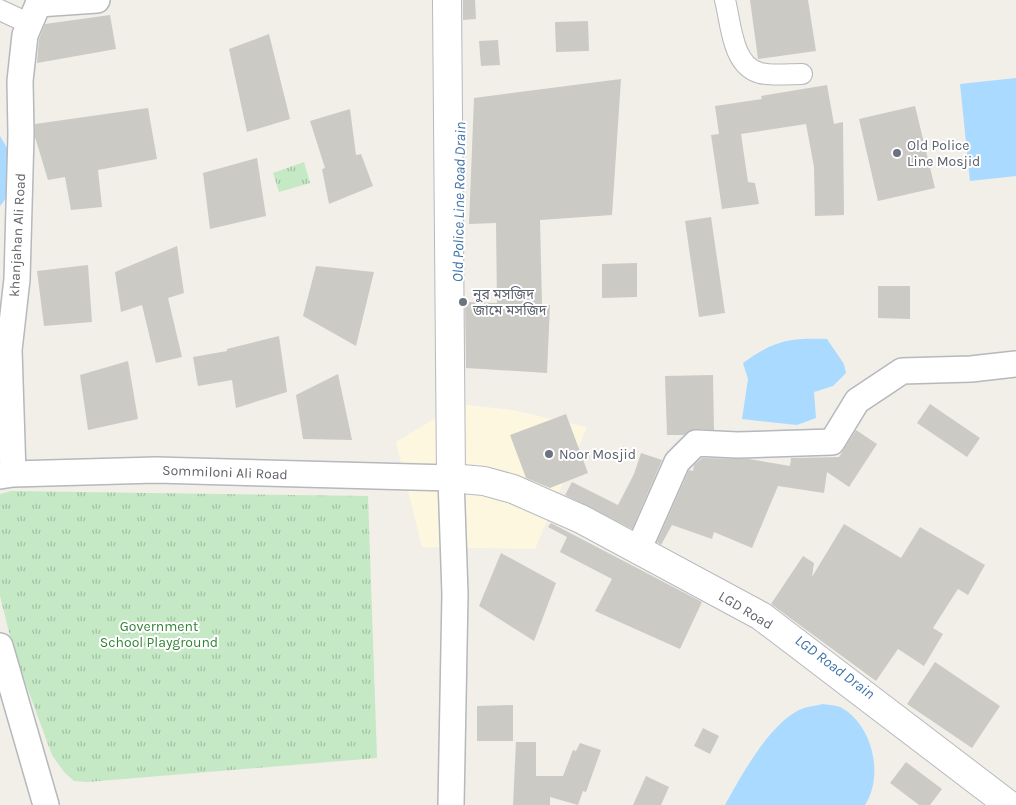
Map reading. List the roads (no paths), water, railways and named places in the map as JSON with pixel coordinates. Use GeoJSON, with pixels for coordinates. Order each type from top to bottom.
{"type":"FeatureCollection","features":[{"type":"Feature","properties":{"kind":"main road"},"geometry":{"type":"LineString","coordinates":[[447,0],[451,478]]}},
{"type":"Feature","properties":{"kind":"main road","name":"LGD Road"},"geometry":{"type":"LineString","coordinates":[[451,478],[484,481],[513,488],[581,519],[760,616],[1009,805]]}},
{"type":"Feature","properties":{"kind":"street"},"geometry":{"type":"LineString","coordinates":[[0,10],[36,9],[97,0]]}},
{"type":"Feature","properties":{"kind":"street"},"geometry":{"type":"LineString","coordinates":[[725,0],[739,57],[748,67],[760,73],[802,74]]}},
{"type":"Feature","properties":{"kind":"street","name":"khanjahan Ali Road"},"geometry":{"type":"LineString","coordinates":[[6,475],[9,350],[17,279],[21,134],[20,81],[25,35],[36,9]]}},
{"type":"Feature","properties":{"kind":"street"},"geometry":{"type":"LineString","coordinates":[[638,550],[676,462],[696,443],[737,445],[832,442],[857,401],[902,372],[970,369],[1016,364]]}},
{"type":"Feature","properties":{"kind":"street","name":"Sommiloni Ali Road"},"geometry":{"type":"LineString","coordinates":[[6,475],[156,470],[451,478]]}},
{"type":"Feature","properties":{"kind":"street"},"geometry":{"type":"LineString","coordinates":[[451,478],[454,594],[451,805]]}},
{"type":"Feature","properties":{"kind":"street"},"geometry":{"type":"LineString","coordinates":[[0,646],[46,805]]}},
{"type":"Feature","properties":{"kind":"water"},"geometry":{"type":"Polygon","coordinates":[[[1016,78],[1016,176],[970,181],[960,84],[1016,78]]]}},
{"type":"Feature","properties":{"kind":"water"},"geometry":{"type":"Polygon","coordinates":[[[0,136],[9,153],[11,173],[7,195],[0,206],[0,136]]]}},
{"type":"Feature","properties":{"kind":"water"},"geometry":{"type":"Polygon","coordinates":[[[802,339],[827,339],[844,364],[846,373],[833,386],[814,392],[816,418],[797,425],[742,419],[748,379],[743,363],[764,349],[783,342],[802,339]]]}},
{"type":"Feature","properties":{"kind":"water"},"geometry":{"type":"Polygon","coordinates":[[[823,704],[840,707],[853,716],[868,739],[872,752],[874,780],[871,793],[865,805],[725,805],[756,754],[775,729],[797,711],[823,704]]]}},
{"type":"Feature","properties":{"kind":"place","name":"Old Police Line Mosjid"},"geometry":{"type":"Point","coordinates":[897,153]}},
{"type":"Feature","properties":{"kind":"place","name":"নুর মসজিদ জামে মসজিদ"},"geometry":{"type":"Point","coordinates":[463,302]}},
{"type":"Feature","properties":{"kind":"place","name":"Noor Mosjid"},"geometry":{"type":"Point","coordinates":[549,454]}},
{"type":"Feature","properties":{"kind":"water label","name":"Old Police Line Road Drain"},"geometry":{"type":"Point","coordinates":[459,202]}},
{"type":"Feature","properties":{"kind":"water label","name":"LGD Road Drain"},"geometry":{"type":"Point","coordinates":[835,667]}},
{"type":"Feature","properties":{"kind":"park label","name":"Government School Playground"},"geometry":{"type":"Point","coordinates":[159,634]}}]}
